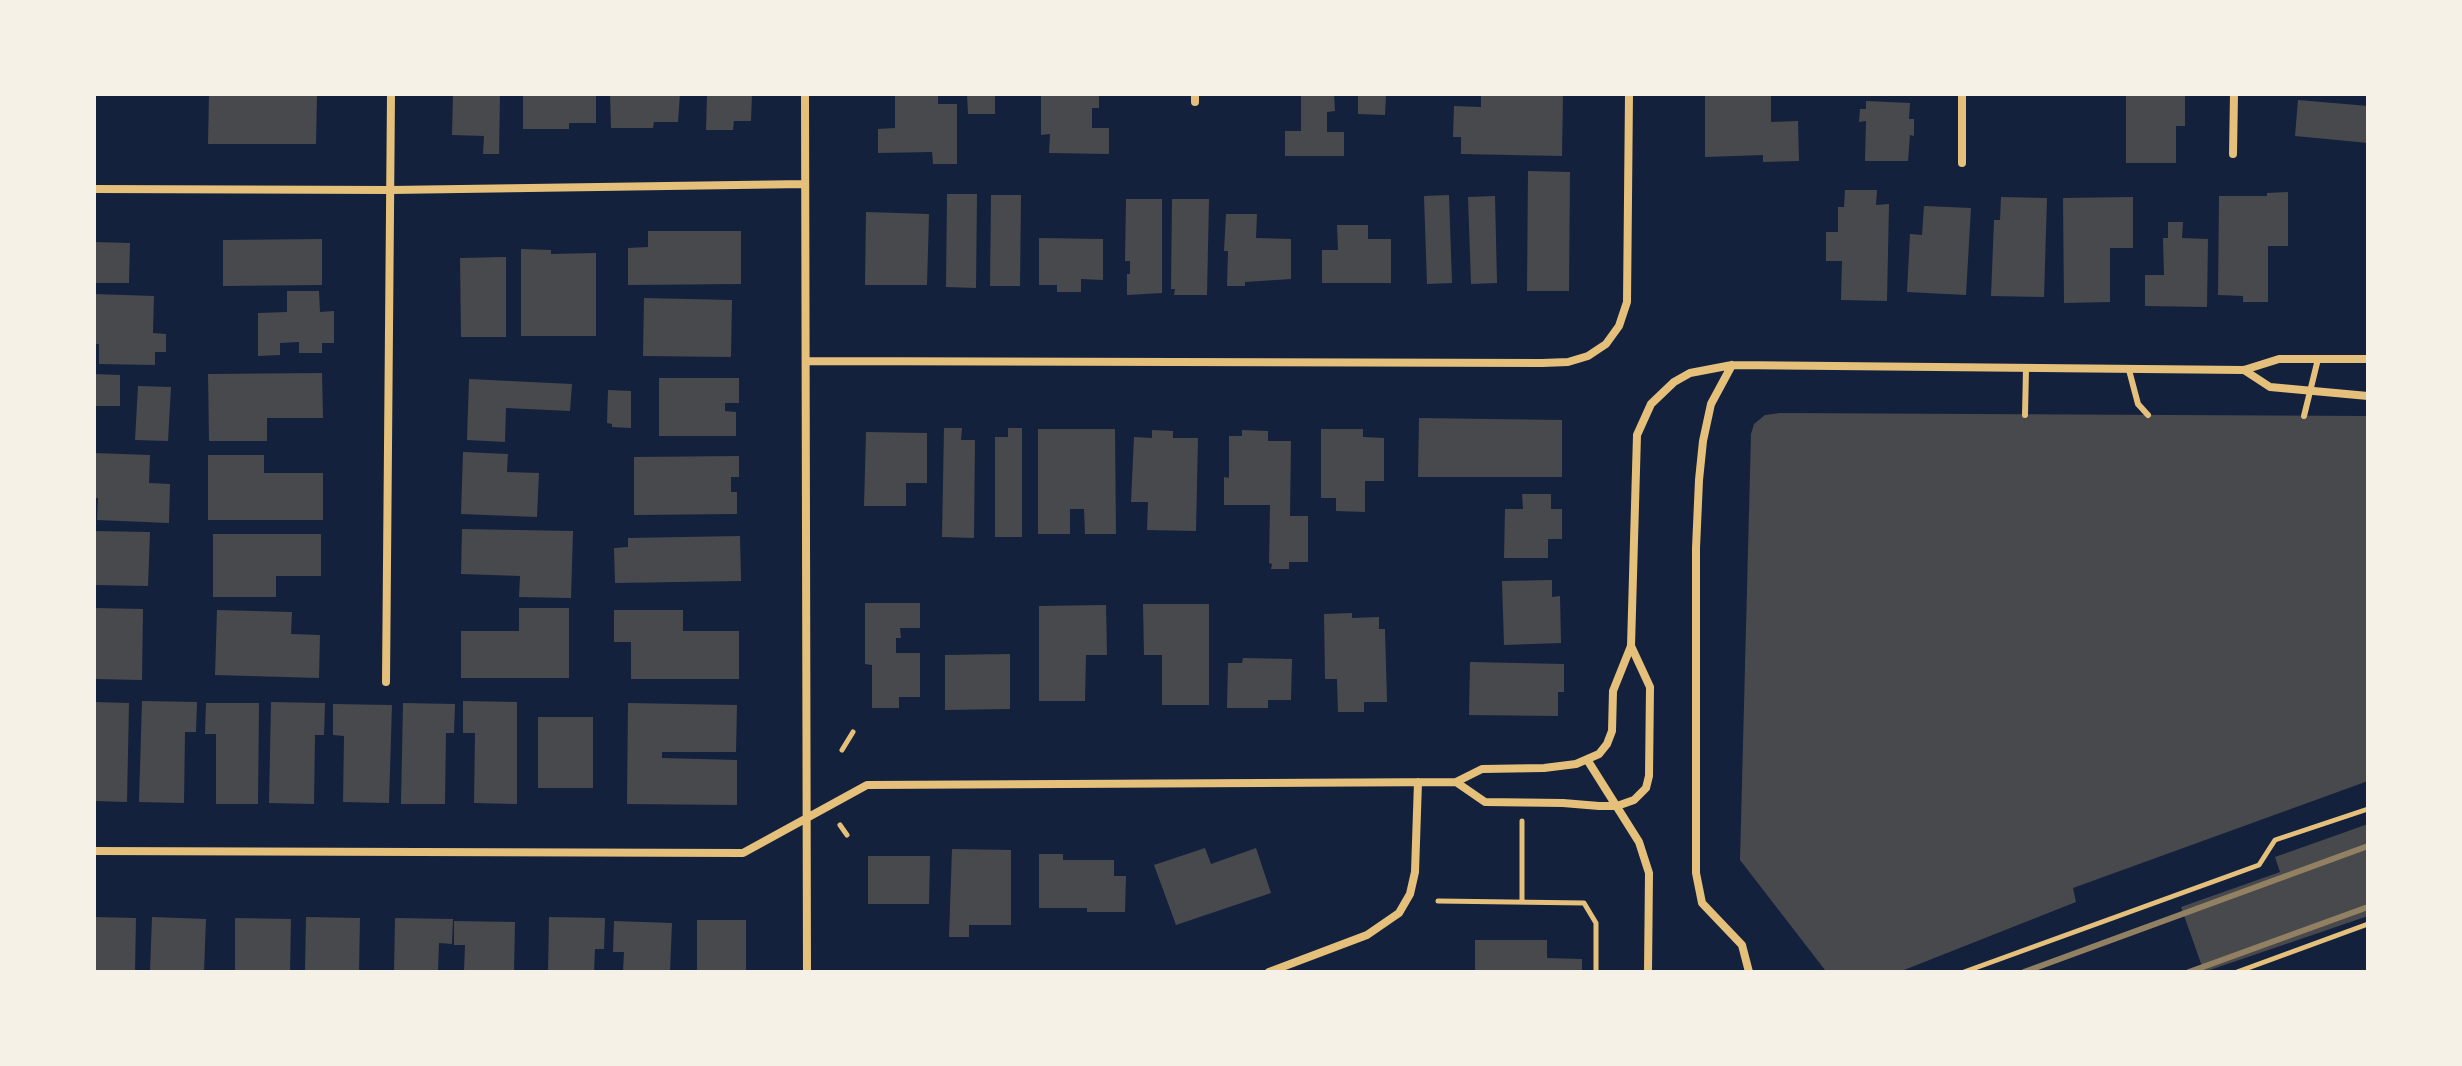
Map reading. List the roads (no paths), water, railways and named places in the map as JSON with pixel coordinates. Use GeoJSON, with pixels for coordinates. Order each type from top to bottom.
{"type":"FeatureCollection","features":[{"type":"Feature","properties":{"kind":"street"},"geometry":{"type":"LineString","coordinates":[[386,682],[391,94]]}},
{"type":"Feature","properties":{"kind":"street"},"geometry":{"type":"LineString","coordinates":[[805,94],[807,972]]}},
{"type":"Feature","properties":{"kind":"street"},"geometry":{"type":"LineString","coordinates":[[808,361],[1542,363],[1568,362],[1588,356],[1606,344],[1619,326],[1627,302],[1629,94]]}},
{"type":"Feature","properties":{"kind":"street"},"geometry":{"type":"LineString","coordinates":[[1962,94],[1962,163]]}},
{"type":"Feature","properties":{"kind":"street"},"geometry":{"type":"LineString","coordinates":[[2233,154],[2234,94]]}},
{"type":"Feature","properties":{"kind":"street"},"geometry":{"type":"LineString","coordinates":[[94,189],[391,190],[805,184]]}},
{"type":"Feature","properties":{"kind":"street"},"geometry":{"type":"LineString","coordinates":[[94,851],[743,853],[867,785],[1456,782],[1482,769],[1563,767],[1588,761],[1599,754],[1612,731],[1613,691],[1631,646],[1636,444],[1642,418],[1651,404],[1662,392],[1690,373],[1732,365],[2244,370],[2279,359],[2368,359]]}},
{"type":"Feature","properties":{"kind":"street"},"geometry":{"type":"LineString","coordinates":[[1732,365],[1711,404],[1699,480],[1696,548],[1696,873],[1702,903],[1742,945],[1749,972]]}},
{"type":"Feature","properties":{"kind":"street"},"geometry":{"type":"LineString","coordinates":[[2244,370],[2270,387],[2368,396]]}},
{"type":"Feature","properties":{"kind":"street"},"geometry":{"type":"LineString","coordinates":[[1456,782],[1485,802],[1617,806],[1634,800],[1646,788],[1651,760],[1650,687],[1631,646]]}},
{"type":"Feature","properties":{"kind":"street"},"geometry":{"type":"LineString","coordinates":[[1588,761],[1639,842],[1649,873],[1648,972]]}},
{"type":"Feature","properties":{"kind":"street"},"geometry":{"type":"LineString","coordinates":[[1269,972],[1367,935],[1399,913],[1410,894],[1415,872],[1418,782]]}},
{"type":"Feature","properties":{"kind":"lane"},"geometry":{"type":"LineString","coordinates":[[2304,416],[2318,359]]}},
{"type":"Feature","properties":{"kind":"lane"},"geometry":{"type":"LineString","coordinates":[[2025,415],[2026,369]]}},
{"type":"Feature","properties":{"kind":"lane"},"geometry":{"type":"LineString","coordinates":[[2129,370],[2138,404],[2148,415]]}},
{"type":"Feature","properties":{"kind":"railway"},"geometry":{"type":"LineString","coordinates":[[2024,972],[2368,846]]}},
{"type":"Feature","properties":{"kind":"railway"},"geometry":{"type":"LineString","coordinates":[[2189,972],[2368,907]]}}]}
